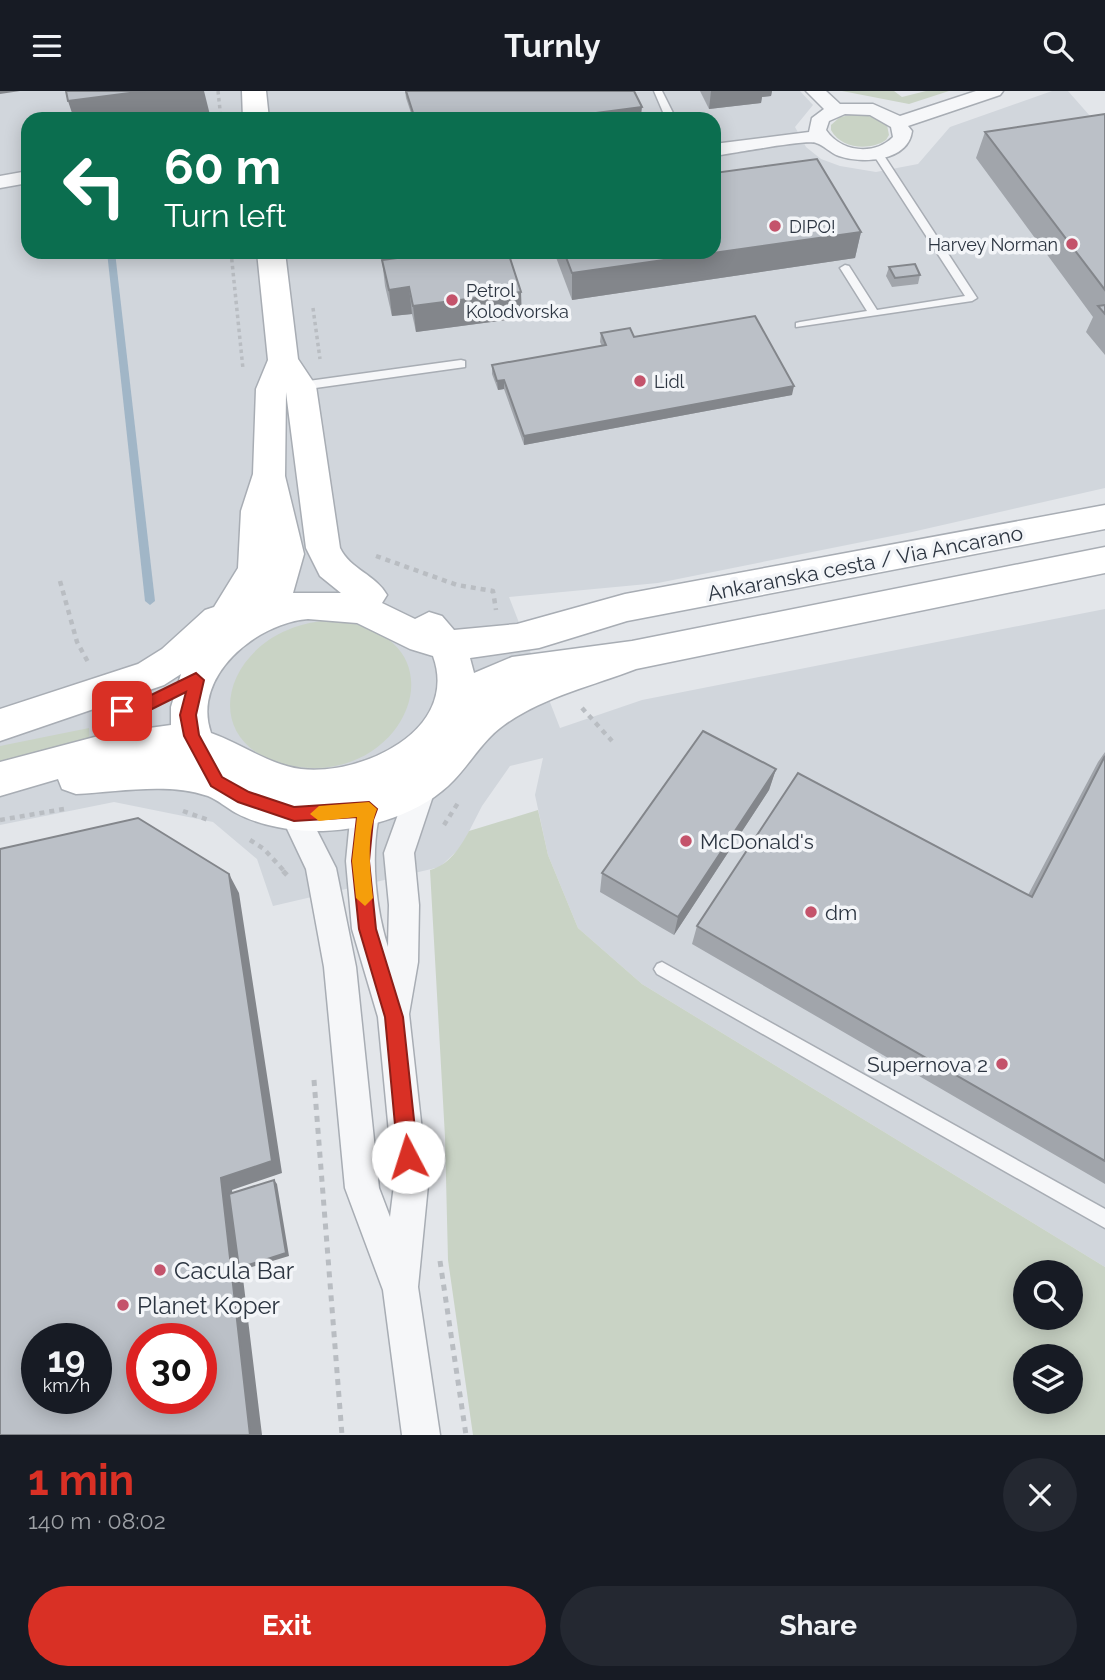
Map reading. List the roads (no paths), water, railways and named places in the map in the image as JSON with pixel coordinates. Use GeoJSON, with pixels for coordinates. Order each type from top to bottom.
{"type":"FeatureCollection","features":[{"type":"Feature","properties":{"kind":"street"},"geometry":{"type":"LineString","coordinates":[[254,91],[256,112]]}},
{"type":"Feature","properties":{"kind":"street"},"geometry":{"type":"LineString","coordinates":[[815,91],[836,110]]}},
{"type":"Feature","properties":{"kind":"street"},"geometry":{"type":"LineString","coordinates":[[898,123],[995,91]]}},
{"type":"Feature","properties":{"kind":"street"},"geometry":{"type":"LineString","coordinates":[[721,149],[820,137],[838,149],[865,155],[898,145],[902,131],[890,116],[871,109],[836,110],[818,124],[820,137]]}},
{"type":"Feature","properties":{"kind":"street"},"geometry":{"type":"LineString","coordinates":[[0,182],[21,178]]}},
{"type":"Feature","properties":{"kind":"street"},"geometry":{"type":"LineString","coordinates":[[0,779],[148,742],[194,743],[229,755],[276,780],[304,785],[339,784],[383,773],[402,765],[422,748],[453,701],[457,682],[455,664],[447,644],[406,610],[369,595],[332,567],[323,548],[302,376],[273,259]]}},
{"type":"Feature","properties":{"kind":"street"},"geometry":{"type":"LineString","coordinates":[[0,727],[151,675],[175,659],[229,612],[255,569],[258,511],[269,474],[271,390],[302,376]]}},
{"type":"Feature","properties":{"kind":"street"},"geometry":{"type":"LineString","coordinates":[[269,474],[282,519],[287,554],[272,606]]}},
{"type":"Feature","properties":{"kind":"street","name":"Ankaranska cesta / Via Ancarano"},"geometry":{"type":"LineString","coordinates":[[447,644],[503,640],[565,629],[625,608],[1105,517]]}},
{"type":"Feature","properties":{"kind":"street","name":"Ankaranska cesta / Via Ancarano"},"geometry":{"type":"LineString","coordinates":[[453,701],[512,672],[632,655],[1105,561]]}},
{"type":"Feature","properties":{"kind":"street"},"geometry":{"type":"LineString","coordinates":[[216,782],[194,743],[188,715],[196,680],[217,646],[272,606],[307,593],[369,595]]}},
{"type":"Feature","properties":{"kind":"street"},"geometry":{"type":"LineString","coordinates":[[229,612],[272,606],[348,607],[388,620],[418,640],[447,644]]}},
{"type":"Feature","properties":{"kind":"street","name":"Ankaranska cesta / Via Ancarano"},"geometry":{"type":"LineString","coordinates":[[406,610],[449,618],[573,606],[625,608]]}},
{"type":"Feature","properties":{"kind":"street","name":"Ankaranska cesta / Via Ancarano"},"geometry":{"type":"LineString","coordinates":[[423,784],[474,727],[499,708],[632,655]]}},
{"type":"Feature","properties":{"kind":"street"},"geometry":{"type":"LineString","coordinates":[[0,727],[101,716],[142,707],[196,680]]}},
{"type":"Feature","properties":{"kind":"street"},"geometry":{"type":"LineString","coordinates":[[383,773],[364,820],[361,861],[368,929],[394,1017],[411,1185],[401,1290]]}},
{"type":"Feature","properties":{"kind":"street"},"geometry":{"type":"LineString","coordinates":[[0,779],[191,774],[216,782],[244,797],[294,814],[369,809],[423,784]]}},
{"type":"Feature","properties":{"kind":"street"},"geometry":{"type":"LineString","coordinates":[[394,1017],[403,961],[404,905],[399,853],[423,784]]}},
{"type":"Feature","properties":{"kind":"street"},"geometry":{"type":"LineString","coordinates":[[294,814],[321,868],[340,967],[362,1188],[401,1290],[421,1435]]}},
{"type":"Feature","properties":{"kind":"lane"},"geometry":{"type":"LineString","coordinates":[[658,91],[668,112]]}},
{"type":"Feature","properties":{"kind":"lane"},"geometry":{"type":"LineString","coordinates":[[800,325],[972,298],[878,153]]}},
{"type":"Feature","properties":{"kind":"lane"},"geometry":{"type":"LineString","coordinates":[[845,268],[874,314]]}},
{"type":"Feature","properties":{"kind":"lane"},"geometry":{"type":"LineString","coordinates":[[302,376],[461,364]]}},
{"type":"Feature","properties":{"kind":"lane"},"geometry":{"type":"LineString","coordinates":[[662,969],[1105,1219]]}},
{"type":"Feature","properties":{"kind":"waterway"},"geometry":{"type":"LineString","coordinates":[[112,259],[150,601]]}},
{"type":"Feature","properties":{"kind":"place","name":"DIPO!"},"geometry":{"type":"Point","coordinates":[775,226]}},
{"type":"Feature","properties":{"kind":"place","name":"Harvey Norman"},"geometry":{"type":"Point","coordinates":[1072,244]}},
{"type":"Feature","properties":{"kind":"place","name":"Petrol Kolodvorska"},"geometry":{"type":"Point","coordinates":[452,300]}},
{"type":"Feature","properties":{"kind":"place","name":"Lidl"},"geometry":{"type":"Point","coordinates":[640,381]}},
{"type":"Feature","properties":{"kind":"place","name":"McDonald's"},"geometry":{"type":"Point","coordinates":[686,841]}},
{"type":"Feature","properties":{"kind":"place","name":"dm"},"geometry":{"type":"Point","coordinates":[811,912]}},
{"type":"Feature","properties":{"kind":"place","name":"Supernova 2"},"geometry":{"type":"Point","coordinates":[1002,1064]}},
{"type":"Feature","properties":{"kind":"place","name":"Cacula Bar"},"geometry":{"type":"Point","coordinates":[160,1270]}},
{"type":"Feature","properties":{"kind":"place","name":"Planet Koper"},"geometry":{"type":"Point","coordinates":[123,1305]}}]}
